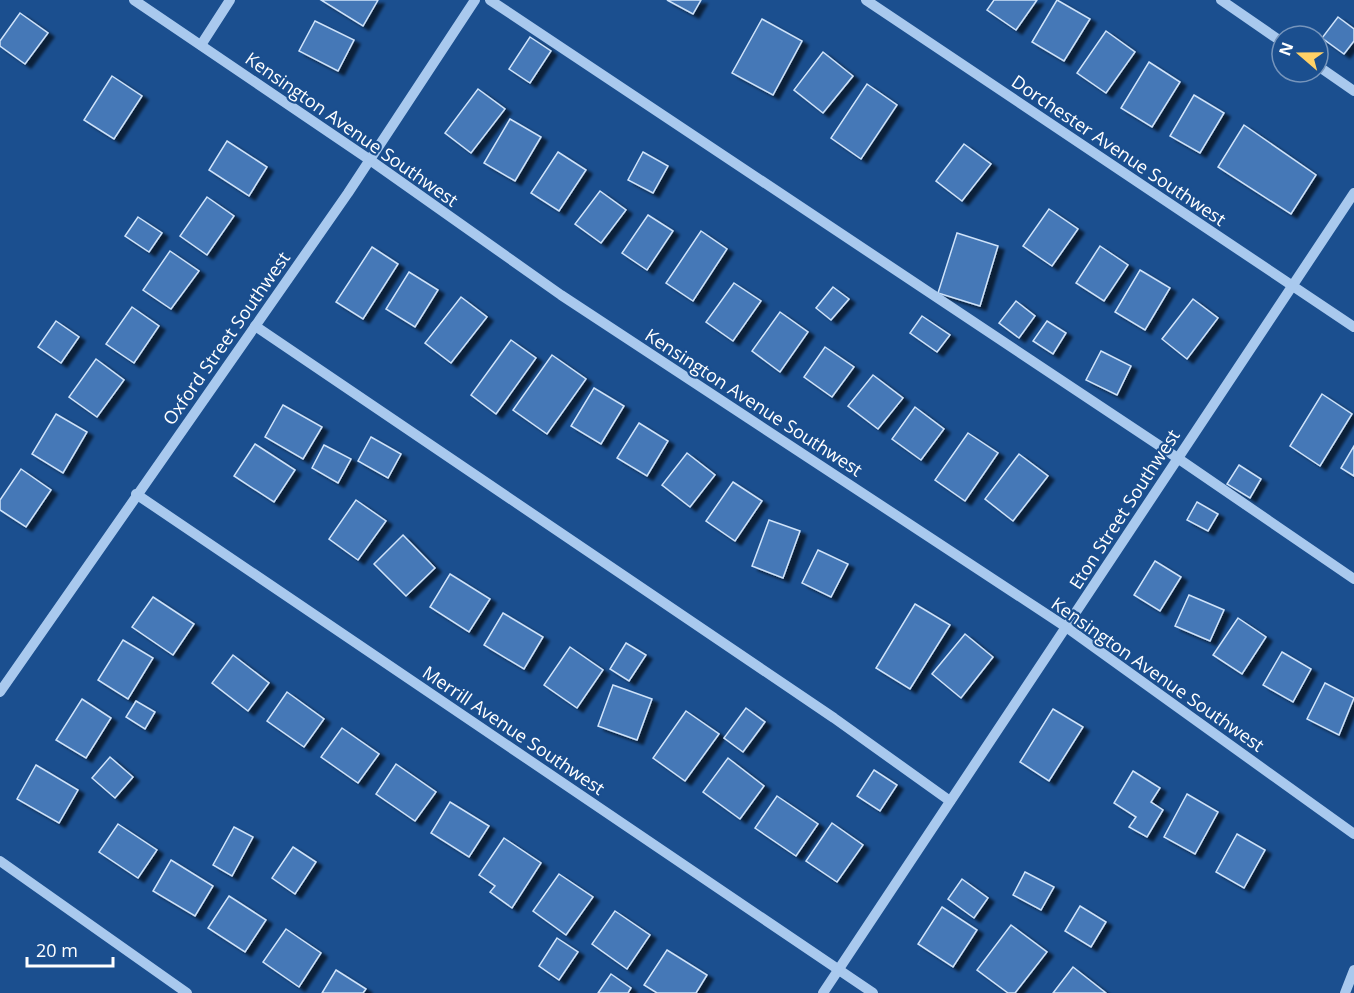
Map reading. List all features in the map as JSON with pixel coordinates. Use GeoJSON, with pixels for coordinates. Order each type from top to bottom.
{"type":"FeatureCollection","features":[{"type":"Feature","properties":{"kind":"street","name":"Kensington Avenue Southwest"},"geometry":{"type":"LineString","coordinates":[[134,0],[370,160],[561,295],[1066,627],[1354,834]]}},
{"type":"Feature","properties":{"kind":"street"},"geometry":{"type":"LineString","coordinates":[[201,45],[230,0]]}},
{"type":"Feature","properties":{"kind":"street","name":"Oxford Street Southwest"},"geometry":{"type":"LineString","coordinates":[[0,692],[370,160],[475,0]]}},
{"type":"Feature","properties":{"kind":"street"},"geometry":{"type":"LineString","coordinates":[[490,0],[1354,579]]}},
{"type":"Feature","properties":{"kind":"street","name":"Dorchester Avenue Southwest"},"geometry":{"type":"LineString","coordinates":[[866,0],[1354,327]]}},
{"type":"Feature","properties":{"kind":"street"},"geometry":{"type":"LineString","coordinates":[[1221,0],[1270,34]]}},
{"type":"Feature","properties":{"kind":"street"},"geometry":{"type":"LineString","coordinates":[[1330,74],[1354,91]]}},
{"type":"Feature","properties":{"kind":"street","name":"Eton Street Southwest"},"geometry":{"type":"LineString","coordinates":[[823,993],[1354,193]]}},
{"type":"Feature","properties":{"kind":"street"},"geometry":{"type":"LineString","coordinates":[[255,326],[834,718],[950,801]]}},
{"type":"Feature","properties":{"kind":"street","name":"Merrill Avenue Southwest"},"geometry":{"type":"LineString","coordinates":[[136,494],[873,993]]}},
{"type":"Feature","properties":{"kind":"street"},"geometry":{"type":"LineString","coordinates":[[0,861],[187,993]]}},
{"type":"Feature","properties":{"kind":"street"},"geometry":{"type":"LineString","coordinates":[[1345,993],[1354,970]]}},
{"type":"Feature","properties":{"kind":"building"},"geometry":{"type":"Polygon","coordinates":[[[321,0],[378,0],[363,26],[321,0]]]}},
{"type":"Feature","properties":{"kind":"building"},"geometry":{"type":"Polygon","coordinates":[[[667,0],[701,0],[693,14],[667,0]]]}},
{"type":"Feature","properties":{"kind":"building"},"geometry":{"type":"Polygon","coordinates":[[[994,0],[1037,0],[1016,30],[987,10],[994,0]]]}},
{"type":"Feature","properties":{"kind":"building"},"geometry":{"type":"Polygon","coordinates":[[[1057,0],[1090,19],[1064,61],[1032,42],[1057,0]]]}},
{"type":"Feature","properties":{"kind":"building"},"geometry":{"type":"Polygon","coordinates":[[[20,13],[48,33],[25,64],[0,46],[0,41],[20,13]]]}},
{"type":"Feature","properties":{"kind":"building"},"geometry":{"type":"Polygon","coordinates":[[[1338,17],[1354,29],[1354,41],[1344,54],[1330,44],[1330,28],[1338,17]]]}},
{"type":"Feature","properties":{"kind":"building"},"geometry":{"type":"Polygon","coordinates":[[[762,19],[802,41],[773,95],[732,73],[762,19]]]}},
{"type":"Feature","properties":{"kind":"building"},"geometry":{"type":"Polygon","coordinates":[[[315,21],[354,40],[338,71],[299,51],[315,21]]]}},
{"type":"Feature","properties":{"kind":"building"},"geometry":{"type":"Polygon","coordinates":[[[1106,31],[1135,52],[1106,93],[1077,73],[1106,31]]]}},
{"type":"Feature","properties":{"kind":"building"},"geometry":{"type":"Polygon","coordinates":[[[530,37],[551,51],[530,83],[509,69],[530,37]]]}},
{"type":"Feature","properties":{"kind":"building"},"geometry":{"type":"Polygon","coordinates":[[[823,52],[853,76],[823,113],[794,90],[823,52]]]}},
{"type":"Feature","properties":{"kind":"building"},"geometry":{"type":"Polygon","coordinates":[[[1149,62],[1180,82],[1152,127],[1121,108],[1149,62]]]}},
{"type":"Feature","properties":{"kind":"building"},"geometry":{"type":"Polygon","coordinates":[[[112,76],[142,96],[114,139],[84,120],[112,76]]]}},
{"type":"Feature","properties":{"kind":"building"},"geometry":{"type":"Polygon","coordinates":[[[867,84],[897,105],[861,159],[831,138],[867,84]]]}},
{"type":"Feature","properties":{"kind":"building"},"geometry":{"type":"Polygon","coordinates":[[[478,89],[505,109],[471,153],[445,133],[478,89]]]}},
{"type":"Feature","properties":{"kind":"building"},"geometry":{"type":"Polygon","coordinates":[[[1194,95],[1224,113],[1200,153],[1170,136],[1194,95]]]}},
{"type":"Feature","properties":{"kind":"building"},"geometry":{"type":"Polygon","coordinates":[[[510,119],[541,137],[515,181],[484,163],[510,119]]]}},
{"type":"Feature","properties":{"kind":"building"},"geometry":{"type":"Polygon","coordinates":[[[1244,125],[1316,175],[1291,214],[1218,167],[1244,125]]]}},
{"type":"Feature","properties":{"kind":"building"},"geometry":{"type":"Polygon","coordinates":[[[227,141],[267,167],[249,196],[209,170],[227,141]]]}},
{"type":"Feature","properties":{"kind":"building"},"geometry":{"type":"Polygon","coordinates":[[[964,144],[991,164],[962,201],[936,181],[964,144]]]}},
{"type":"Feature","properties":{"kind":"building"},"geometry":{"type":"Polygon","coordinates":[[[558,152],[586,170],[559,211],[531,193],[558,152]]]}},
{"type":"Feature","properties":{"kind":"building"},"geometry":{"type":"Polygon","coordinates":[[[643,152],[668,166],[653,193],[628,180],[643,152]]]}},
{"type":"Feature","properties":{"kind":"building"},"geometry":{"type":"Polygon","coordinates":[[[600,191],[626,210],[601,243],[575,224],[600,191]]]}},
{"type":"Feature","properties":{"kind":"building"},"geometry":{"type":"Polygon","coordinates":[[[207,197],[234,216],[207,255],[180,236],[207,197]]]}},
{"type":"Feature","properties":{"kind":"building"},"geometry":{"type":"Polygon","coordinates":[[[1049,209],[1078,229],[1052,266],[1023,246],[1049,209]]]}},
{"type":"Feature","properties":{"kind":"building"},"geometry":{"type":"Polygon","coordinates":[[[648,215],[673,231],[647,270],[622,253],[648,215]]]}},
{"type":"Feature","properties":{"kind":"building"},"geometry":{"type":"Polygon","coordinates":[[[138,217],[162,233],[149,252],[125,236],[138,217]]]}},
{"type":"Feature","properties":{"kind":"building"},"geometry":{"type":"Polygon","coordinates":[[[701,231],[727,249],[693,301],[666,283],[701,231]]]}},
{"type":"Feature","properties":{"kind":"building"},"geometry":{"type":"Polygon","coordinates":[[[957,233],[998,246],[980,306],[938,293],[957,233]]]}},
{"type":"Feature","properties":{"kind":"building"},"geometry":{"type":"Polygon","coordinates":[[[1100,246],[1128,265],[1104,301],[1076,283],[1100,246]]]}},
{"type":"Feature","properties":{"kind":"building"},"geometry":{"type":"Polygon","coordinates":[[[372,247],[398,264],[363,319],[336,302],[372,247]]]}},
{"type":"Feature","properties":{"kind":"building"},"geometry":{"type":"Polygon","coordinates":[[[170,251],[199,271],[171,309],[143,290],[170,251]]]}},
{"type":"Feature","properties":{"kind":"building"},"geometry":{"type":"Polygon","coordinates":[[[1140,270],[1170,288],[1145,330],[1115,312],[1140,270]]]}},
{"type":"Feature","properties":{"kind":"building"},"geometry":{"type":"Polygon","coordinates":[[[409,272],[438,290],[415,327],[386,309],[409,272]]]}},
{"type":"Feature","properties":{"kind":"building"},"geometry":{"type":"Polygon","coordinates":[[[734,283],[761,301],[733,341],[706,322],[734,283]]]}},
{"type":"Feature","properties":{"kind":"building"},"geometry":{"type":"Polygon","coordinates":[[[833,287],[849,299],[831,320],[816,308],[833,287]]]}},
{"type":"Feature","properties":{"kind":"building"},"geometry":{"type":"Polygon","coordinates":[[[461,297],[487,317],[451,363],[425,343],[461,297]]]}},
{"type":"Feature","properties":{"kind":"building"},"geometry":{"type":"Polygon","coordinates":[[[1193,299],[1218,318],[1187,359],[1162,339],[1193,299]]]}},
{"type":"Feature","properties":{"kind":"building"},"geometry":{"type":"Polygon","coordinates":[[[1016,301],[1035,316],[1019,338],[999,323],[1016,301]]]}},
{"type":"Feature","properties":{"kind":"building"},"geometry":{"type":"Polygon","coordinates":[[[132,307],[159,326],[134,363],[106,344],[132,307]]]}},
{"type":"Feature","properties":{"kind":"building"},"geometry":{"type":"Polygon","coordinates":[[[780,312],[808,332],[780,372],[752,351],[780,312]]]}},
{"type":"Feature","properties":{"kind":"building"},"geometry":{"type":"Polygon","coordinates":[[[922,316],[950,335],[937,352],[910,333],[922,316]]]}},
{"type":"Feature","properties":{"kind":"building"},"geometry":{"type":"Polygon","coordinates":[[[56,321],[79,337],[61,363],[38,347],[56,321]]]}},
{"type":"Feature","properties":{"kind":"building"},"geometry":{"type":"Polygon","coordinates":[[[1047,321],[1066,333],[1053,354],[1033,341],[1047,321]]]}},
{"type":"Feature","properties":{"kind":"building"},"geometry":{"type":"Polygon","coordinates":[[[511,340],[536,358],[496,414],[471,395],[511,340]]]}},
{"type":"Feature","properties":{"kind":"building"},"geometry":{"type":"Polygon","coordinates":[[[825,347],[854,367],[832,397],[804,377],[825,347]]]}},
{"type":"Feature","properties":{"kind":"building"},"geometry":{"type":"Polygon","coordinates":[[[1101,351],[1131,366],[1117,395],[1086,380],[1101,351]]]}},
{"type":"Feature","properties":{"kind":"building"},"geometry":{"type":"Polygon","coordinates":[[[552,355],[586,379],[547,434],[513,410],[552,355]]]}},
{"type":"Feature","properties":{"kind":"building"},"geometry":{"type":"Polygon","coordinates":[[[96,359],[124,380],[97,417],[69,397],[96,359]]]}},
{"type":"Feature","properties":{"kind":"building"},"geometry":{"type":"Polygon","coordinates":[[[873,375],[903,398],[878,429],[848,406],[873,375]]]}},
{"type":"Feature","properties":{"kind":"building"},"geometry":{"type":"Polygon","coordinates":[[[594,388],[624,406],[601,444],[571,426],[594,388]]]}},
{"type":"Feature","properties":{"kind":"building"},"geometry":{"type":"Polygon","coordinates":[[[1322,394],[1352,414],[1320,466],[1290,446],[1322,394]]]}},
{"type":"Feature","properties":{"kind":"building"},"geometry":{"type":"Polygon","coordinates":[[[283,405],[322,427],[303,459],[265,437],[283,405]]]}},
{"type":"Feature","properties":{"kind":"building"},"geometry":{"type":"Polygon","coordinates":[[[915,407],[944,429],[921,460],[892,439],[915,407]]]}},
{"type":"Feature","properties":{"kind":"building"},"geometry":{"type":"Polygon","coordinates":[[[56,414],[87,432],[63,473],[32,454],[56,414]]]}},
{"type":"Feature","properties":{"kind":"building"},"geometry":{"type":"Polygon","coordinates":[[[639,423],[668,441],[647,476],[617,458],[639,423]]]}},
{"type":"Feature","properties":{"kind":"building"},"geometry":{"type":"Polygon","coordinates":[[[968,433],[998,453],[965,501],[935,480],[968,433]]]}},
{"type":"Feature","properties":{"kind":"building"},"geometry":{"type":"Polygon","coordinates":[[[371,437],[401,454],[388,478],[358,461],[371,437]]]}},
{"type":"Feature","properties":{"kind":"building"},"geometry":{"type":"Polygon","coordinates":[[[255,444],[295,470],[274,502],[234,476],[255,444]]]}},
{"type":"Feature","properties":{"kind":"building"},"geometry":{"type":"Polygon","coordinates":[[[324,445],[351,459],[338,483],[312,468],[324,445]]]}},
{"type":"Feature","properties":{"kind":"building"},"geometry":{"type":"Polygon","coordinates":[[[1354,446],[1354,476],[1341,468],[1354,446]]]}},
{"type":"Feature","properties":{"kind":"building"},"geometry":{"type":"Polygon","coordinates":[[[687,453],[715,475],[690,507],[662,485],[687,453]]]}},
{"type":"Feature","properties":{"kind":"building"},"geometry":{"type":"Polygon","coordinates":[[[1019,454],[1048,476],[1013,521],[985,499],[1019,454]]]}},
{"type":"Feature","properties":{"kind":"building"},"geometry":{"type":"Polygon","coordinates":[[[1239,465],[1261,479],[1250,498],[1227,484],[1239,465]]]}},
{"type":"Feature","properties":{"kind":"building"},"geometry":{"type":"Polygon","coordinates":[[[21,469],[51,490],[26,527],[0,510],[0,500],[21,469]]]}},
{"type":"Feature","properties":{"kind":"building"},"geometry":{"type":"Polygon","coordinates":[[[733,482],[762,501],[735,541],[706,521],[733,482]]]}},
{"type":"Feature","properties":{"kind":"building"},"geometry":{"type":"Polygon","coordinates":[[[356,500],[386,521],[358,560],[329,539],[356,500]]]}},
{"type":"Feature","properties":{"kind":"building"},"geometry":{"type":"Polygon","coordinates":[[[1197,502],[1218,514],[1208,531],[1187,520],[1197,502]]]}},
{"type":"Feature","properties":{"kind":"building"},"geometry":{"type":"Polygon","coordinates":[[[769,520],[800,531],[783,578],[752,566],[769,520]]]}},
{"type":"Feature","properties":{"kind":"building"},"geometry":{"type":"Polygon","coordinates":[[[403,535],[435,568],[406,596],[374,564],[403,535]]]}},
{"type":"Feature","properties":{"kind":"building"},"geometry":{"type":"Polygon","coordinates":[[[818,550],[848,564],[831,597],[802,583],[818,550]]]}},
{"type":"Feature","properties":{"kind":"building"},"geometry":{"type":"Polygon","coordinates":[[[1155,561],[1181,577],[1160,611],[1134,595],[1155,561]]]}},
{"type":"Feature","properties":{"kind":"building"},"geometry":{"type":"Polygon","coordinates":[[[450,574],[490,599],[469,632],[430,607],[450,574]]]}},
{"type":"Feature","properties":{"kind":"building"},"geometry":{"type":"Polygon","coordinates":[[[1189,595],[1224,610],[1210,641],[1175,626],[1189,595]]]}},
{"type":"Feature","properties":{"kind":"building"},"geometry":{"type":"Polygon","coordinates":[[[153,597],[194,624],[173,655],[132,627],[153,597]]]}},
{"type":"Feature","properties":{"kind":"building"},"geometry":{"type":"Polygon","coordinates":[[[915,604],[950,625],[910,689],[876,668],[915,604]]]}},
{"type":"Feature","properties":{"kind":"building"},"geometry":{"type":"Polygon","coordinates":[[[503,613],[543,637],[524,669],[484,645],[503,613]]]}},
{"type":"Feature","properties":{"kind":"building"},"geometry":{"type":"Polygon","coordinates":[[[1238,618],[1266,637],[1242,674],[1213,655],[1238,618]]]}},
{"type":"Feature","properties":{"kind":"building"},"geometry":{"type":"Polygon","coordinates":[[[965,634],[993,657],[961,698],[932,674],[965,634]]]}},
{"type":"Feature","properties":{"kind":"building"},"geometry":{"type":"Polygon","coordinates":[[[123,640],[153,658],[128,699],[98,680],[123,640]]]}},
{"type":"Feature","properties":{"kind":"building"},"geometry":{"type":"Polygon","coordinates":[[[626,643],[646,655],[629,681],[610,669],[626,643]]]}},
{"type":"Feature","properties":{"kind":"building"},"geometry":{"type":"Polygon","coordinates":[[[570,647],[603,670],[577,708],[544,685],[570,647]]]}},
{"type":"Feature","properties":{"kind":"building"},"geometry":{"type":"Polygon","coordinates":[[[1282,652],[1311,669],[1293,702],[1263,685],[1282,652]]]}},
{"type":"Feature","properties":{"kind":"building"},"geometry":{"type":"Polygon","coordinates":[[[233,655],[269,683],[248,711],[212,683],[233,655]]]}},
{"type":"Feature","properties":{"kind":"building"},"geometry":{"type":"Polygon","coordinates":[[[1325,683],[1354,698],[1339,735],[1307,719],[1325,683]]]}},
{"type":"Feature","properties":{"kind":"building"},"geometry":{"type":"Polygon","coordinates":[[[613,685],[652,699],[637,740],[598,726],[613,685]]]}},
{"type":"Feature","properties":{"kind":"building"},"geometry":{"type":"Polygon","coordinates":[[[287,692],[324,719],[304,747],[267,721],[287,692]]]}},
{"type":"Feature","properties":{"kind":"building"},"geometry":{"type":"Polygon","coordinates":[[[82,699],[111,718],[86,758],[56,740],[82,699]]]}},
{"type":"Feature","properties":{"kind":"building"},"geometry":{"type":"Polygon","coordinates":[[[136,701],[155,712],[145,729],[126,717],[136,701]]]}},
{"type":"Feature","properties":{"kind":"building"},"geometry":{"type":"Polygon","coordinates":[[[746,708],[765,722],[743,752],[724,738],[746,708]]]}},
{"type":"Feature","properties":{"kind":"building"},"geometry":{"type":"Polygon","coordinates":[[[1053,709],[1083,727],[1049,781],[1020,762],[1053,709]]]}},
{"type":"Feature","properties":{"kind":"building"},"geometry":{"type":"Polygon","coordinates":[[[686,711],[719,734],[685,781],[653,758],[686,711]]]}},
{"type":"Feature","properties":{"kind":"building"},"geometry":{"type":"Polygon","coordinates":[[[342,728],[379,754],[358,783],[321,757],[342,728]]]}},
{"type":"Feature","properties":{"kind":"building"},"geometry":{"type":"Polygon","coordinates":[[[110,757],[133,777],[115,798],[92,778],[110,757]]]}},
{"type":"Feature","properties":{"kind":"building"},"geometry":{"type":"Polygon","coordinates":[[[728,758],[764,786],[740,819],[703,792],[728,758]]]}},
{"type":"Feature","properties":{"kind":"building"},"geometry":{"type":"Polygon","coordinates":[[[396,764],[436,792],[415,821],[376,794],[396,764]]]}},
{"type":"Feature","properties":{"kind":"building"},"geometry":{"type":"Polygon","coordinates":[[[36,765],[78,790],[59,823],[17,799],[36,765]]]}},
{"type":"Feature","properties":{"kind":"building"},"geometry":{"type":"Polygon","coordinates":[[[874,770],[897,785],[880,811],[857,796],[874,770]]]}},
{"type":"Feature","properties":{"kind":"building"},"geometry":{"type":"Polygon","coordinates":[[[1133,771],[1160,788],[1151,802],[1163,810],[1147,837],[1129,827],[1136,817],[1114,803],[1133,771]]]}},
{"type":"Feature","properties":{"kind":"building"},"geometry":{"type":"Polygon","coordinates":[[[1187,794],[1218,812],[1195,854],[1164,837],[1187,794]]]}},
{"type":"Feature","properties":{"kind":"building"},"geometry":{"type":"Polygon","coordinates":[[[777,796],[818,824],[796,856],[755,828],[777,796]]]}},
{"type":"Feature","properties":{"kind":"building"},"geometry":{"type":"Polygon","coordinates":[[[450,802],[489,826],[469,857],[431,833],[450,802]]]}},
{"type":"Feature","properties":{"kind":"building"},"geometry":{"type":"Polygon","coordinates":[[[832,823],[863,845],[837,882],[806,861],[832,823]]]}},
{"type":"Feature","properties":{"kind":"building"},"geometry":{"type":"Polygon","coordinates":[[[118,824],[157,850],[138,878],[99,852],[118,824]]]}},
{"type":"Feature","properties":{"kind":"building"},"geometry":{"type":"Polygon","coordinates":[[[234,827],[253,837],[232,876],[213,865],[234,827]]]}},
{"type":"Feature","properties":{"kind":"building"},"geometry":{"type":"Polygon","coordinates":[[[1237,834],[1265,850],[1244,888],[1216,872],[1237,834]]]}},
{"type":"Feature","properties":{"kind":"building"},"geometry":{"type":"Polygon","coordinates":[[[504,838],[541,863],[512,908],[490,892],[495,886],[479,875],[504,838]]]}},
{"type":"Feature","properties":{"kind":"building"},"geometry":{"type":"Polygon","coordinates":[[[293,847],[316,862],[295,894],[272,878],[293,847]]]}},
{"type":"Feature","properties":{"kind":"building"},"geometry":{"type":"Polygon","coordinates":[[[171,860],[213,886],[195,916],[153,891],[171,860]]]}},
{"type":"Feature","properties":{"kind":"building"},"geometry":{"type":"Polygon","coordinates":[[[1025,872],[1054,887],[1041,910],[1013,895],[1025,872]]]}},
{"type":"Feature","properties":{"kind":"building"},"geometry":{"type":"Polygon","coordinates":[[[559,874],[593,897],[566,935],[533,911],[559,874]]]}},
{"type":"Feature","properties":{"kind":"building"},"geometry":{"type":"Polygon","coordinates":[[[962,879],[988,898],[974,918],[948,899],[962,879]]]}},
{"type":"Feature","properties":{"kind":"building"},"geometry":{"type":"Polygon","coordinates":[[[229,896],[266,920],[245,952],[208,928],[229,896]]]}},
{"type":"Feature","properties":{"kind":"building"},"geometry":{"type":"Polygon","coordinates":[[[1080,906],[1106,922],[1091,947],[1065,931],[1080,906]]]}},
{"type":"Feature","properties":{"kind":"building"},"geometry":{"type":"Polygon","coordinates":[[[942,907],[977,930],[953,967],[918,944],[942,907]]]}},
{"type":"Feature","properties":{"kind":"building"},"geometry":{"type":"Polygon","coordinates":[[[615,911],[650,935],[627,969],[592,944],[615,911]]]}},
{"type":"Feature","properties":{"kind":"building"},"geometry":{"type":"Polygon","coordinates":[[[1011,925],[1047,952],[1015,993],[1008,993],[977,970],[1011,925]]]}},
{"type":"Feature","properties":{"kind":"building"},"geometry":{"type":"Polygon","coordinates":[[[286,929],[321,953],[299,987],[263,962],[286,929]]]}},
{"type":"Feature","properties":{"kind":"building"},"geometry":{"type":"Polygon","coordinates":[[[557,938],[578,952],[559,980],[539,966],[557,938]]]}},
{"type":"Feature","properties":{"kind":"building"},"geometry":{"type":"Polygon","coordinates":[[[667,950],[707,975],[696,993],[657,993],[644,985],[667,950]]]}},
{"type":"Feature","properties":{"kind":"building"},"geometry":{"type":"Polygon","coordinates":[[[1073,967],[1106,993],[1053,993],[1073,967]]]}},
{"type":"Feature","properties":{"kind":"building"},"geometry":{"type":"Polygon","coordinates":[[[336,970],[366,989],[363,993],[322,993],[336,970]]]}},
{"type":"Feature","properties":{"kind":"building"},"geometry":{"type":"Polygon","coordinates":[[[611,974],[631,988],[628,993],[598,993],[611,974]]]}}]}
